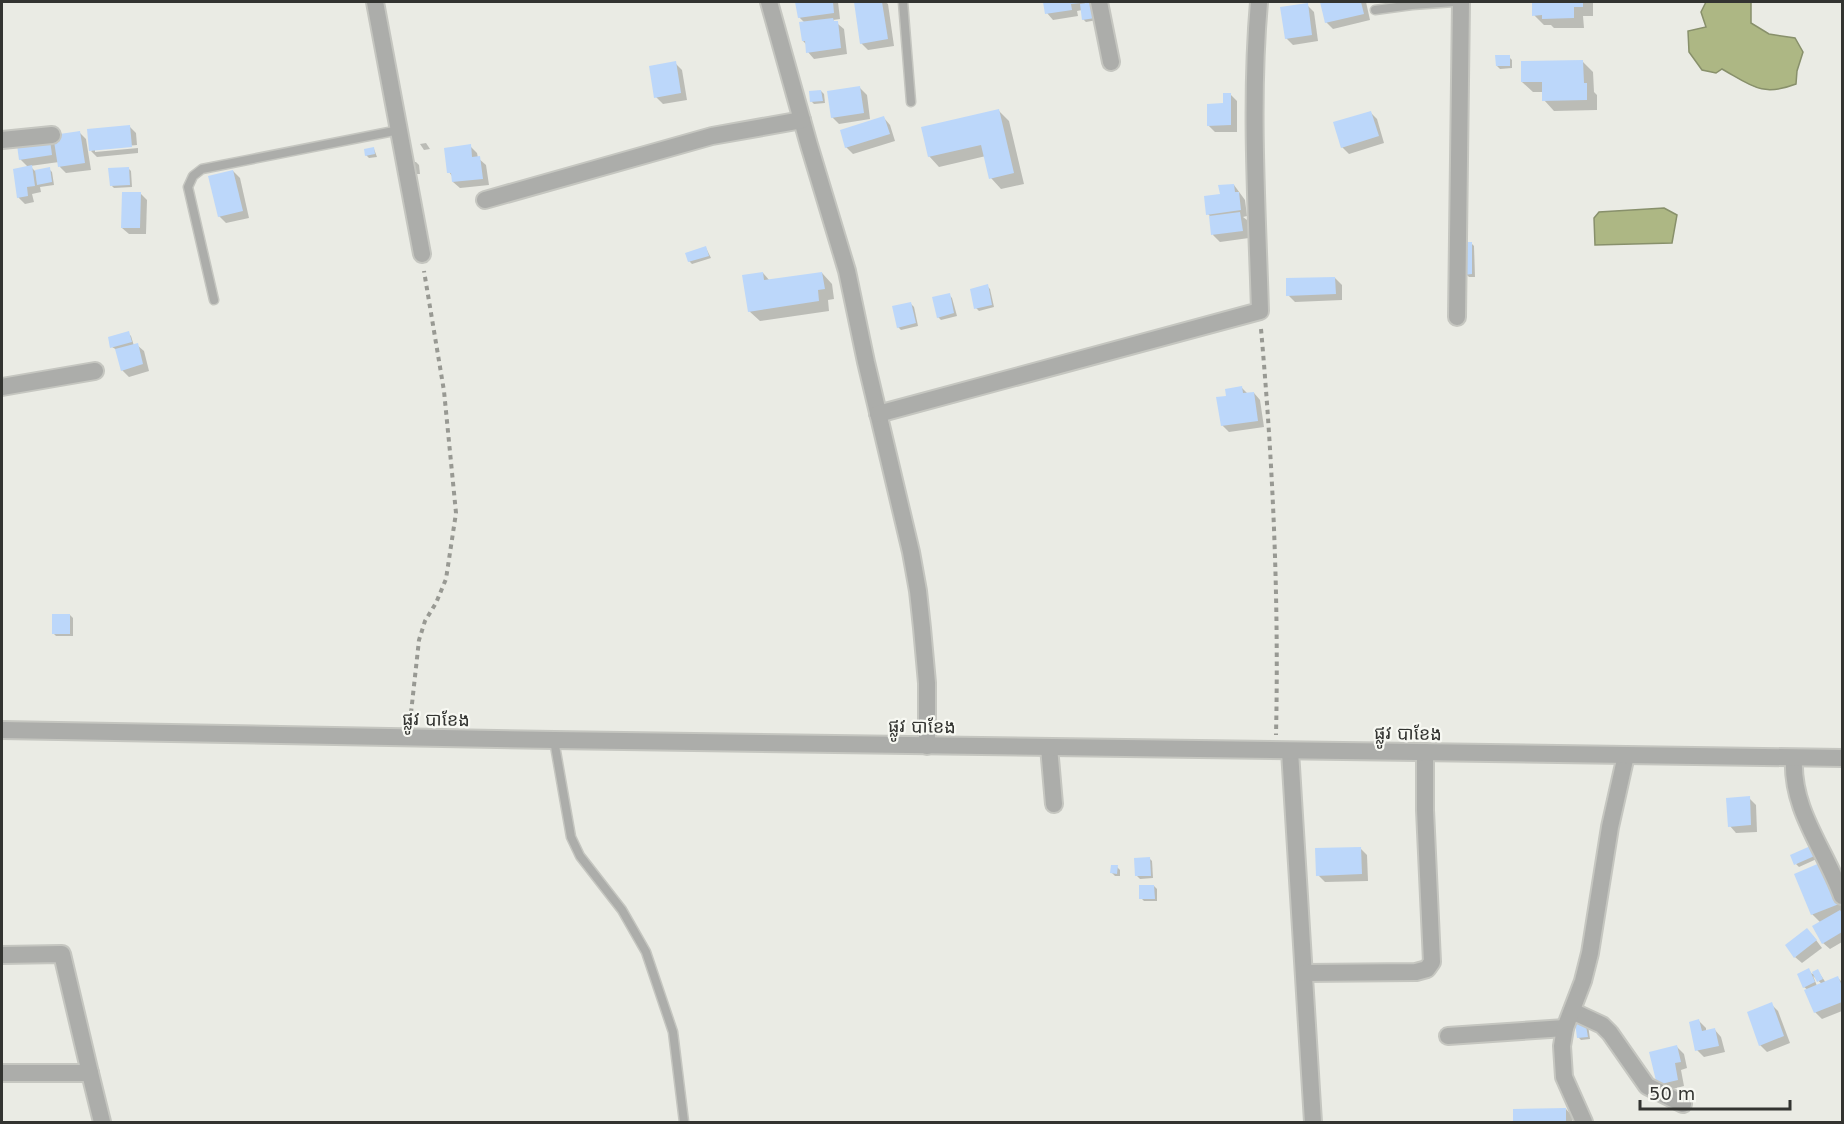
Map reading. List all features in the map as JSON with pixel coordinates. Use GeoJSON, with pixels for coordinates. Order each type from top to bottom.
{"type":"FeatureCollection","features":[{"type":"Feature","properties":{"kind":"street"},"geometry":{"type":"LineString","coordinates":[[375,2],[422,254]]}},
{"type":"Feature","properties":{"kind":"street"},"geometry":{"type":"LineString","coordinates":[[769,2],[847,271],[909,543],[918,591],[927,683],[927,746]]}},
{"type":"Feature","properties":{"kind":"street"},"geometry":{"type":"LineString","coordinates":[[1099,2],[1111,62]]}},
{"type":"Feature","properties":{"kind":"street"},"geometry":{"type":"LineString","coordinates":[[878,414],[1260,311],[1255,97],[1255,48],[1259,2]]}},
{"type":"Feature","properties":{"kind":"street"},"geometry":{"type":"LineString","coordinates":[[1457,317],[1461,2]]}},
{"type":"Feature","properties":{"kind":"street"},"geometry":{"type":"LineString","coordinates":[[484,200],[712,136],[802,120]]}},
{"type":"Feature","properties":{"kind":"street"},"geometry":{"type":"LineString","coordinates":[[2,140],[52,135]]}},
{"type":"Feature","properties":{"kind":"street"},"geometry":{"type":"LineString","coordinates":[[2,387],[95,371]]}},
{"type":"Feature","properties":{"kind":"street","name":"ផ្លូវ បាខែង"},"geometry":{"type":"LineString","coordinates":[[2,730],[1842,759]]}},
{"type":"Feature","properties":{"kind":"street"},"geometry":{"type":"LineString","coordinates":[[1049,747],[1054,804]]}},
{"type":"Feature","properties":{"kind":"street"},"geometry":{"type":"LineString","coordinates":[[1283,751],[1305,973],[1313,1122]]}},
{"type":"Feature","properties":{"kind":"street"},"geometry":{"type":"LineString","coordinates":[[1305,973],[1416,972],[1427,969],[1432,962],[1425,820],[1425,752]]}},
{"type":"Feature","properties":{"kind":"street"},"geometry":{"type":"LineString","coordinates":[[1584,1122],[1564,1077],[1562,1054],[1565,1028],[1583,981],[1590,953],[1610,827],[1626,755]]}},
{"type":"Feature","properties":{"kind":"street"},"geometry":{"type":"LineString","coordinates":[[1794,758],[1793,776],[1802,808],[1842,896]]}},
{"type":"Feature","properties":{"kind":"street"},"geometry":{"type":"LineString","coordinates":[[2,955],[62,954],[102,1122]]}},
{"type":"Feature","properties":{"kind":"street"},"geometry":{"type":"LineString","coordinates":[[1572,1011],[1602,1025],[1610,1032],[1647,1086],[1683,1104]]}},
{"type":"Feature","properties":{"kind":"street"},"geometry":{"type":"LineString","coordinates":[[1448,1036],[1565,1028]]}},
{"type":"Feature","properties":{"kind":"street"},"geometry":{"type":"LineString","coordinates":[[2,1073],[90,1073]]}},
{"type":"Feature","properties":{"kind":"lane"},"geometry":{"type":"LineString","coordinates":[[903,2],[911,102]]}},
{"type":"Feature","properties":{"kind":"lane"},"geometry":{"type":"LineString","coordinates":[[1375,10],[1454,2]]}},
{"type":"Feature","properties":{"kind":"lane"},"geometry":{"type":"LineString","coordinates":[[214,300],[188,187],[193,176],[202,169],[399,130]]}},
{"type":"Feature","properties":{"kind":"lane"},"geometry":{"type":"LineString","coordinates":[[555,740],[571,837],[580,856],[622,910],[646,952],[673,1032],[684,1122]]}},
{"type":"Feature","properties":{"kind":"path"},"geometry":{"type":"LineString","coordinates":[[408,738],[419,640],[425,621],[446,579],[456,513],[444,391],[422,254]]}},
{"type":"Feature","properties":{"kind":"path"},"geometry":{"type":"LineString","coordinates":[[1260,311],[1270,447],[1276,586],[1277,686],[1283,751]]}},
{"type":"Feature","properties":{"kind":"shaded area"},"geometry":{"type":"Polygon","coordinates":[[[1706,2],[1751,2],[1751,23],[1769,34],[1795,38],[1803,52],[1797,71],[1796,84],[1774,90],[1757,88],[1722,69],[1716,73],[1702,70],[1689,52],[1688,31],[1706,27],[1701,12],[1706,2]]]}},
{"type":"Feature","properties":{"kind":"shaded area"},"geometry":{"type":"Polygon","coordinates":[[[1664,208],[1677,215],[1672,243],[1595,245],[1594,218],[1599,212],[1664,208]]]}},
{"type":"Feature","properties":{"kind":"building"},"geometry":{"type":"Polygon","coordinates":[[[795,2],[833,2],[834,13],[798,18],[795,2]]]}},
{"type":"Feature","properties":{"kind":"building"},"geometry":{"type":"Polygon","coordinates":[[[854,2],[882,2],[888,39],[860,44],[854,2]]]}},
{"type":"Feature","properties":{"kind":"building"},"geometry":{"type":"Polygon","coordinates":[[[1043,2],[1081,3],[1071,4],[1072,10],[1045,14],[1043,2]]]}},
{"type":"Feature","properties":{"kind":"building"},"geometry":{"type":"Polygon","coordinates":[[[1093,2],[1095,18],[1082,20],[1080,4],[1093,2]]]}},
{"type":"Feature","properties":{"kind":"building"},"geometry":{"type":"Polygon","coordinates":[[[1320,2],[1361,2],[1364,14],[1325,23],[1320,2]]]}},
{"type":"Feature","properties":{"kind":"building"},"geometry":{"type":"Polygon","coordinates":[[[1532,2],[1583,2],[1583,7],[1574,7],[1574,18],[1542,19],[1542,15],[1532,16],[1532,2]]]}},
{"type":"Feature","properties":{"kind":"building"},"geometry":{"type":"Polygon","coordinates":[[[1308,3],[1312,35],[1285,39],[1280,7],[1308,3]]]}},
{"type":"Feature","properties":{"kind":"building"},"geometry":{"type":"Polygon","coordinates":[[[833,18],[834,21],[838,21],[841,48],[806,53],[799,22],[833,18]]]}},
{"type":"Feature","properties":{"kind":"building"},"geometry":{"type":"Polygon","coordinates":[[[1495,55],[1510,55],[1510,66],[1496,66],[1495,55]]]}},
{"type":"Feature","properties":{"kind":"building"},"geometry":{"type":"Polygon","coordinates":[[[1583,60],[1587,100],[1542,101],[1542,82],[1521,82],[1521,61],[1583,60]]]}},
{"type":"Feature","properties":{"kind":"building"},"geometry":{"type":"Polygon","coordinates":[[[676,61],[681,93],[654,98],[649,66],[676,61]]]}},
{"type":"Feature","properties":{"kind":"building"},"geometry":{"type":"Polygon","coordinates":[[[860,86],[864,113],[831,118],[827,91],[860,86]]]}},
{"type":"Feature","properties":{"kind":"building"},"geometry":{"type":"Polygon","coordinates":[[[821,90],[823,101],[810,102],[809,91],[821,90]]]}},
{"type":"Feature","properties":{"kind":"building"},"geometry":{"type":"Polygon","coordinates":[[[1223,93],[1231,93],[1231,125],[1207,126],[1207,104],[1223,103],[1223,93]]]}},
{"type":"Feature","properties":{"kind":"building"},"geometry":{"type":"Polygon","coordinates":[[[999,109],[1014,173],[989,179],[981,145],[928,157],[921,127],[999,109]]]}},
{"type":"Feature","properties":{"kind":"building"},"geometry":{"type":"Polygon","coordinates":[[[1371,111],[1379,136],[1341,148],[1333,122],[1371,111]]]}},
{"type":"Feature","properties":{"kind":"building"},"geometry":{"type":"Polygon","coordinates":[[[884,116],[890,134],[845,148],[840,130],[884,116]]]}},
{"type":"Feature","properties":{"kind":"building"},"geometry":{"type":"Polygon","coordinates":[[[130,125],[132,147],[89,151],[87,129],[130,125]]]}},
{"type":"Feature","properties":{"kind":"building"},"geometry":{"type":"Polygon","coordinates":[[[80,131],[85,163],[58,167],[53,135],[80,131]]]}},
{"type":"Feature","properties":{"kind":"building"},"geometry":{"type":"Polygon","coordinates":[[[49,132],[52,155],[19,160],[16,137],[49,132]]]}},
{"type":"Feature","properties":{"kind":"building"},"geometry":{"type":"Polygon","coordinates":[[[471,144],[472,157],[480,156],[483,179],[452,182],[451,173],[447,173],[444,148],[471,144]]]}},
{"type":"Feature","properties":{"kind":"building"},"geometry":{"type":"Polygon","coordinates":[[[374,147],[375,154],[365,156],[364,149],[374,147]]]}},
{"type":"Feature","properties":{"kind":"building"},"geometry":{"type":"Polygon","coordinates":[[[32,165],[35,186],[27,187],[28,196],[17,198],[13,169],[32,165]]]}},
{"type":"Feature","properties":{"kind":"building"},"geometry":{"type":"Polygon","coordinates":[[[50,167],[52,182],[37,185],[35,170],[50,167]]]}},
{"type":"Feature","properties":{"kind":"building"},"geometry":{"type":"Polygon","coordinates":[[[129,167],[130,185],[110,186],[108,168],[129,167]]]}},
{"type":"Feature","properties":{"kind":"building"},"geometry":{"type":"Polygon","coordinates":[[[233,170],[243,211],[218,217],[208,176],[233,170]]]}},
{"type":"Feature","properties":{"kind":"building"},"geometry":{"type":"Polygon","coordinates":[[[1234,184],[1235,192],[1239,192],[1241,210],[1206,215],[1204,196],[1220,194],[1218,185],[1234,184]]]}},
{"type":"Feature","properties":{"kind":"building"},"geometry":{"type":"Polygon","coordinates":[[[122,192],[141,192],[140,228],[121,228],[122,192]]]}},
{"type":"Feature","properties":{"kind":"building"},"geometry":{"type":"Polygon","coordinates":[[[1240,212],[1243,231],[1211,235],[1209,216],[1240,212]]]}},
{"type":"Feature","properties":{"kind":"building"},"geometry":{"type":"Polygon","coordinates":[[[1464,242],[1472,242],[1472,274],[1464,275],[1464,242]]]}},
{"type":"Feature","properties":{"kind":"building"},"geometry":{"type":"Polygon","coordinates":[[[706,246],[709,256],[688,262],[685,253],[706,246]]]}},
{"type":"Feature","properties":{"kind":"building"},"geometry":{"type":"Polygon","coordinates":[[[763,272],[764,280],[822,272],[825,289],[818,290],[819,301],[748,312],[742,275],[763,272]]]}},
{"type":"Feature","properties":{"kind":"building"},"geometry":{"type":"Polygon","coordinates":[[[1335,277],[1336,294],[1286,296],[1286,278],[1335,277]]]}},
{"type":"Feature","properties":{"kind":"building"},"geometry":{"type":"Polygon","coordinates":[[[988,284],[992,305],[974,309],[970,289],[988,284]]]}},
{"type":"Feature","properties":{"kind":"building"},"geometry":{"type":"Polygon","coordinates":[[[950,293],[954,313],[937,318],[932,297],[950,293]]]}},
{"type":"Feature","properties":{"kind":"building"},"geometry":{"type":"Polygon","coordinates":[[[911,302],[916,323],[897,328],[892,306],[911,302]]]}},
{"type":"Feature","properties":{"kind":"building"},"geometry":{"type":"Polygon","coordinates":[[[129,331],[132,342],[110,348],[108,337],[129,331]]]}},
{"type":"Feature","properties":{"kind":"building"},"geometry":{"type":"Polygon","coordinates":[[[138,343],[143,364],[121,371],[115,349],[138,343]]]}},
{"type":"Feature","properties":{"kind":"building"},"geometry":{"type":"Polygon","coordinates":[[[1242,386],[1243,393],[1254,392],[1258,421],[1221,426],[1216,397],[1226,396],[1225,389],[1242,386]]]}},
{"type":"Feature","properties":{"kind":"building"},"geometry":{"type":"Polygon","coordinates":[[[52,614],[70,614],[70,634],[52,634],[52,614]]]}},
{"type":"Feature","properties":{"kind":"building"},"geometry":{"type":"Polygon","coordinates":[[[1750,796],[1751,825],[1728,827],[1726,798],[1750,796]]]}},
{"type":"Feature","properties":{"kind":"building"},"geometry":{"type":"Polygon","coordinates":[[[1815,844],[1819,854],[1794,865],[1790,855],[1815,844]]]}},
{"type":"Feature","properties":{"kind":"building"},"geometry":{"type":"Polygon","coordinates":[[[1361,847],[1362,874],[1316,876],[1315,848],[1361,847]]]}},
{"type":"Feature","properties":{"kind":"building"},"geometry":{"type":"Polygon","coordinates":[[[1150,857],[1151,876],[1135,876],[1134,858],[1150,857]]]}},
{"type":"Feature","properties":{"kind":"building"},"geometry":{"type":"Polygon","coordinates":[[[1822,862],[1839,904],[1811,915],[1794,874],[1822,862]]]}},
{"type":"Feature","properties":{"kind":"building"},"geometry":{"type":"Polygon","coordinates":[[[1111,865],[1118,865],[1117,874],[1110,873],[1111,865]]]}},
{"type":"Feature","properties":{"kind":"building"},"geometry":{"type":"Polygon","coordinates":[[[1139,885],[1154,885],[1155,899],[1139,899],[1139,885]]]}},
{"type":"Feature","properties":{"kind":"building"},"geometry":{"type":"Polygon","coordinates":[[[1840,910],[1842,932],[1822,944],[1812,926],[1840,910]]]}},
{"type":"Feature","properties":{"kind":"building"},"geometry":{"type":"Polygon","coordinates":[[[1807,928],[1817,940],[1794,958],[1785,945],[1807,928]]]}},
{"type":"Feature","properties":{"kind":"building"},"geometry":{"type":"Polygon","coordinates":[[[1809,968],[1815,982],[1803,988],[1797,974],[1809,968]]]}},
{"type":"Feature","properties":{"kind":"building"},"geometry":{"type":"Polygon","coordinates":[[[1818,969],[1823,979],[1817,982],[1812,972],[1818,969]]]}},
{"type":"Feature","properties":{"kind":"building"},"geometry":{"type":"Polygon","coordinates":[[[1838,976],[1842,986],[1842,1002],[1814,1013],[1804,990],[1838,976]]]}},
{"type":"Feature","properties":{"kind":"building"},"geometry":{"type":"Polygon","coordinates":[[[1772,1002],[1784,1036],[1759,1046],[1747,1012],[1772,1002]]]}},
{"type":"Feature","properties":{"kind":"building"},"geometry":{"type":"Polygon","coordinates":[[[1699,1019],[1702,1031],[1715,1028],[1719,1046],[1695,1051],[1689,1022],[1699,1019]]]}},
{"type":"Feature","properties":{"kind":"building"},"geometry":{"type":"Polygon","coordinates":[[[1585,1020],[1588,1037],[1577,1038],[1575,1022],[1585,1020]]]}},
{"type":"Feature","properties":{"kind":"building"},"geometry":{"type":"Polygon","coordinates":[[[1677,1045],[1681,1062],[1675,1063],[1678,1080],[1657,1085],[1649,1052],[1677,1045]]]}},
{"type":"Feature","properties":{"kind":"building"},"geometry":{"type":"Polygon","coordinates":[[[1566,1108],[1566,1122],[1513,1122],[1513,1109],[1566,1108]]]}}]}
